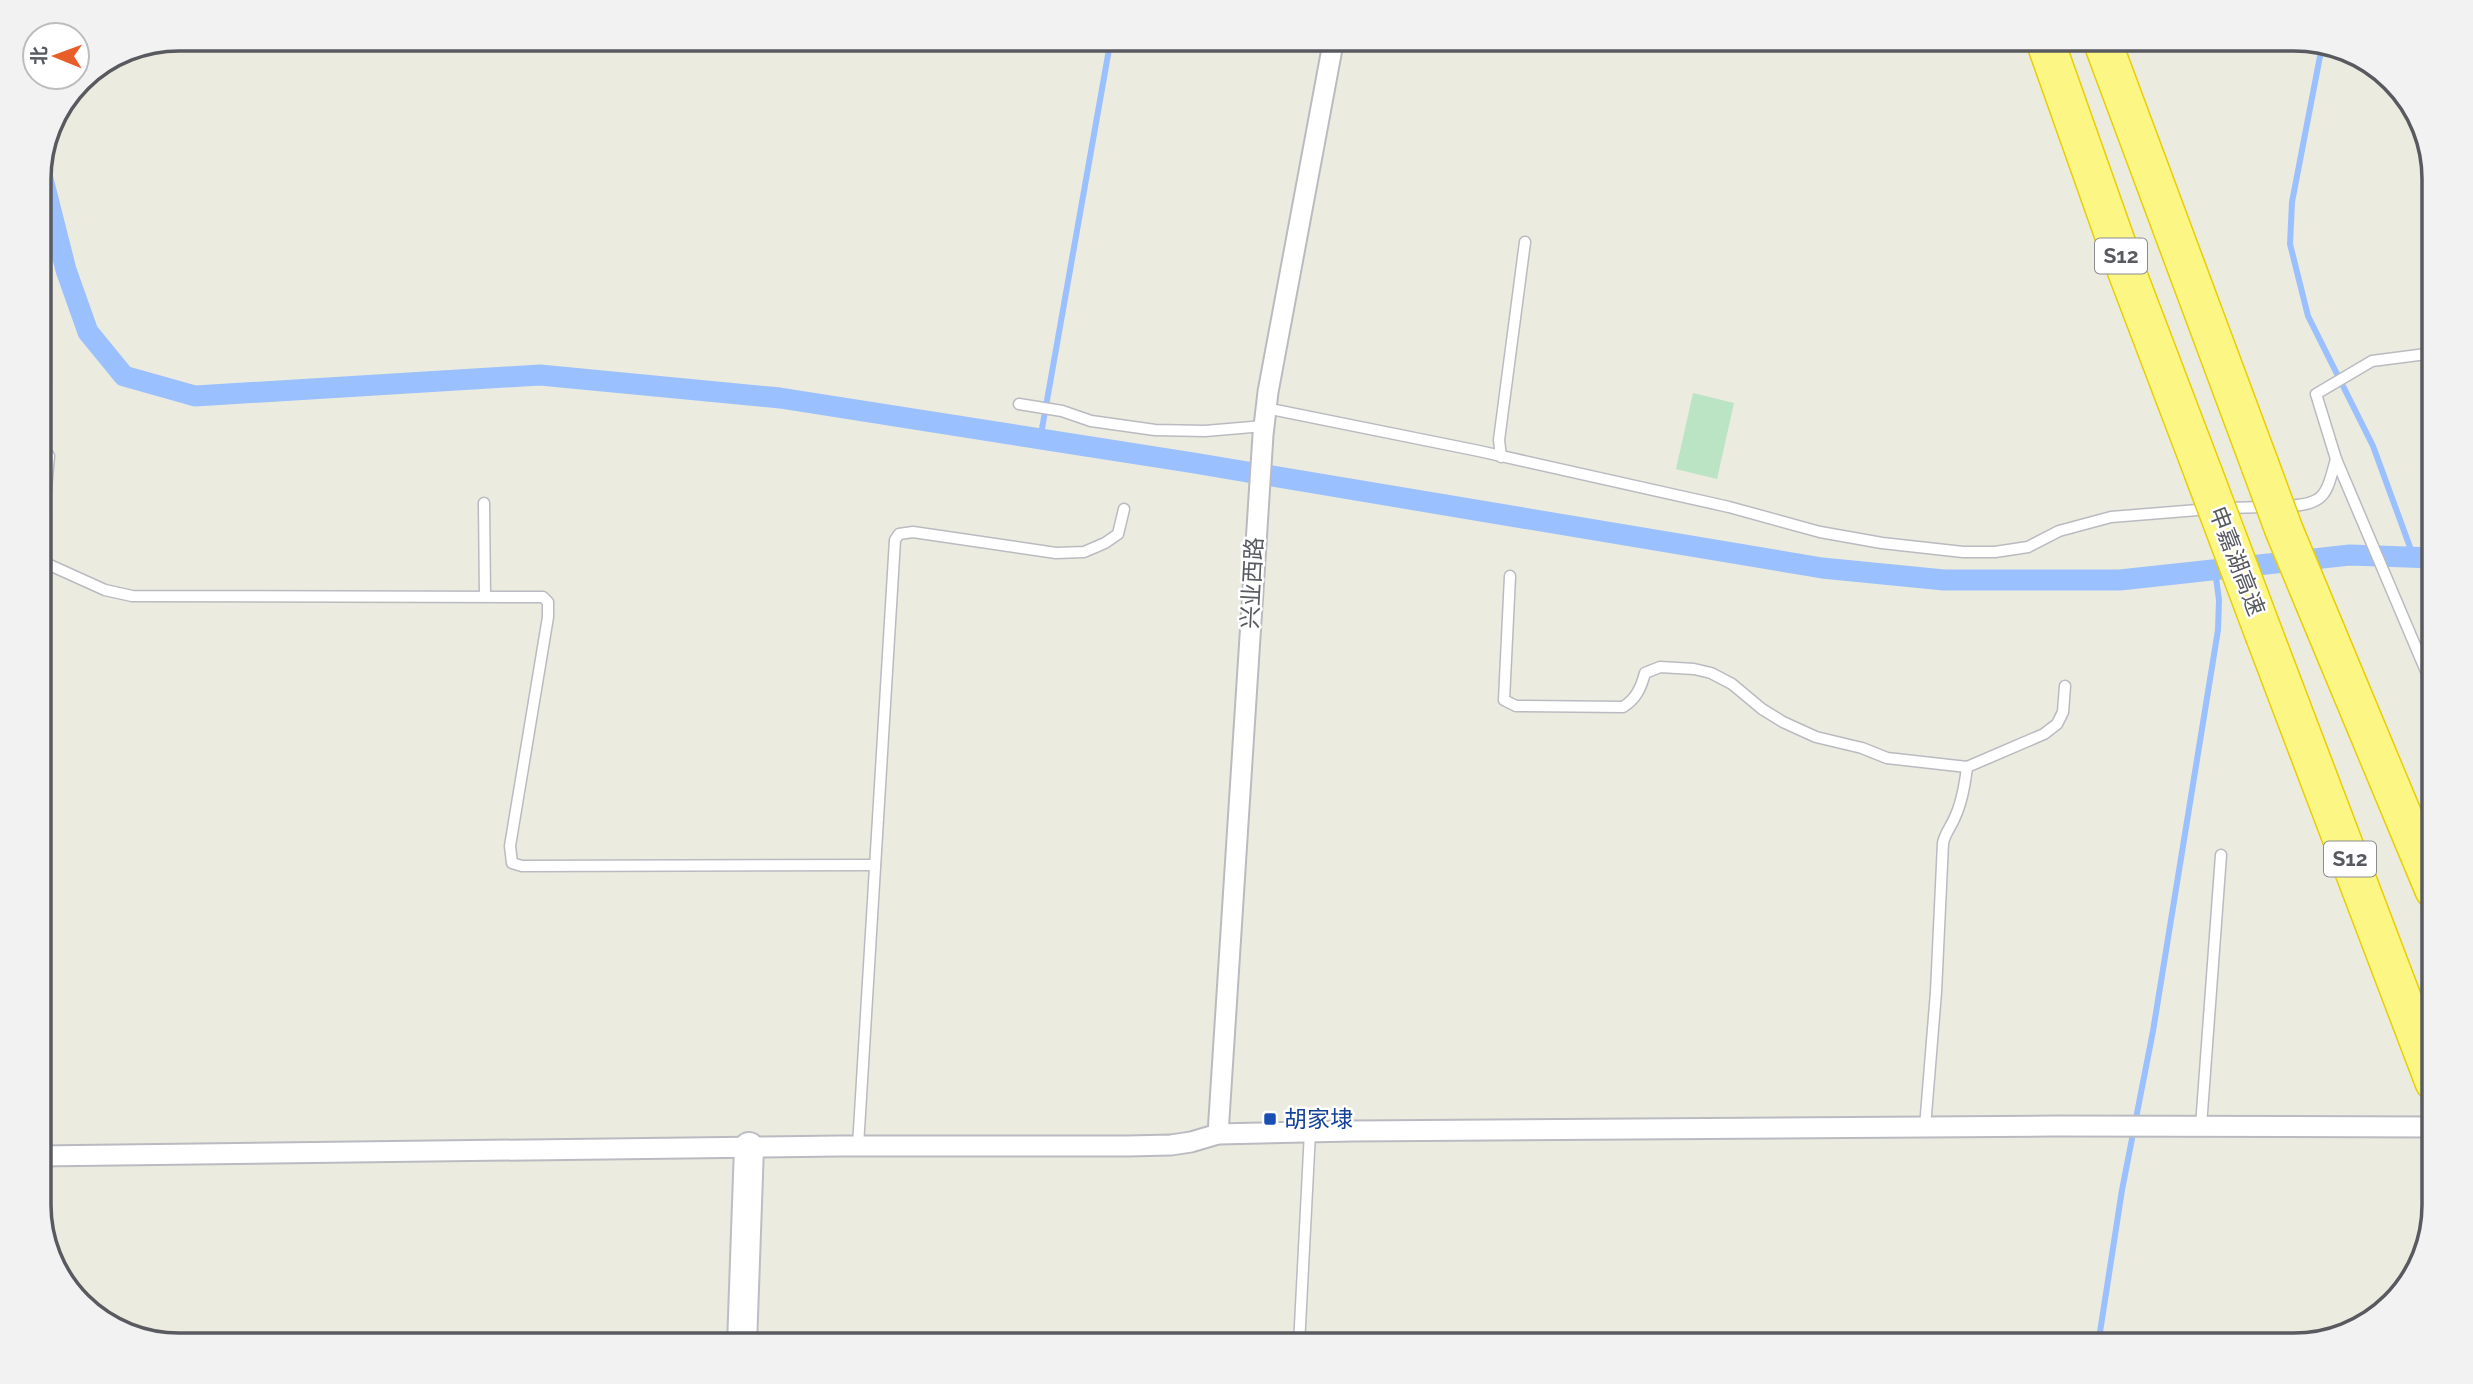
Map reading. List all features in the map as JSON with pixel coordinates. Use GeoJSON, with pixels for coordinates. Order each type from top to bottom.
{"type":"FeatureCollection","features":[{"type":"Feature","properties":{"kind":"highway","name":"申嘉湖高速"},"geometry":{"type":"LineString","coordinates":[[2049,51],[2125,267],[2422,1050]]}},
{"type":"Feature","properties":{"kind":"highway","name":"S12"},"geometry":{"type":"LineString","coordinates":[[2106,51],[2284,530],[2422,861]]}},
{"type":"Feature","properties":{"kind":"street","name":"兴业西路"},"geometry":{"type":"LineString","coordinates":[[1218,1134],[1257,498],[1264,423],[1332,51]]}},
{"type":"Feature","properties":{"kind":"street"},"geometry":{"type":"LineString","coordinates":[[51,1156],[1171,1145],[1218,1134],[1310,1132],[2122,1126],[2422,1127]]}},
{"type":"Feature","properties":{"kind":"street"},"geometry":{"type":"LineString","coordinates":[[742,1333],[749,1147]]}},
{"type":"Feature","properties":{"kind":"lane"},"geometry":{"type":"LineString","coordinates":[[1501,457],[1499,440],[1525,242]]}},
{"type":"Feature","properties":{"kind":"lane"},"geometry":{"type":"LineString","coordinates":[[2422,354],[2372,360],[2316,394],[2336,460],[2422,662]]}},
{"type":"Feature","properties":{"kind":"lane"},"geometry":{"type":"LineString","coordinates":[[1019,404],[1062,411],[1091,421],[1155,430],[1205,431],[1264,423],[1501,457],[1730,507],[1820,532],[1882,543],[1963,552],[1995,552],[2028,547],[2059,531],[2110,517],[2199,509],[2309,505],[2320,498],[2329,485],[2336,460]]}},
{"type":"Feature","properties":{"kind":"lane"},"geometry":{"type":"LineString","coordinates":[[484,503],[485,596]]}},
{"type":"Feature","properties":{"kind":"lane"},"geometry":{"type":"LineString","coordinates":[[858,1146],[895,540],[898,534],[913,532],[1056,553],[1084,552],[1118,534],[1124,509]]}},
{"type":"Feature","properties":{"kind":"lane"},"geometry":{"type":"LineString","coordinates":[[51,566],[105,590],[132,596],[543,597],[548,602],[548,617],[510,846],[512,863],[522,866],[875,865]]}},
{"type":"Feature","properties":{"kind":"lane"},"geometry":{"type":"LineString","coordinates":[[1510,576],[1504,700],[1516,706],[1623,707],[1632,701],[1642,687],[1645,673],[1660,667],[1694,669],[1711,673],[1731,684],[1762,709],[1816,737],[1862,748],[1887,758],[1967,767],[2044,734],[2057,724],[2063,712],[2065,686]]}},
{"type":"Feature","properties":{"kind":"lane"},"geometry":{"type":"LineString","coordinates":[[1924,1127],[1936,992],[1943,843],[1945,833],[1955,819],[1965,786],[1967,767]]}},
{"type":"Feature","properties":{"kind":"lane"},"geometry":{"type":"LineString","coordinates":[[2201,1126],[2221,855]]}},
{"type":"Feature","properties":{"kind":"lane"},"geometry":{"type":"LineString","coordinates":[[1300,1333],[1310,1132]]}},
{"type":"Feature","properties":{"kind":"green space"},"geometry":{"type":"Polygon","coordinates":[[[1693,393],[1734,403],[1717,479],[1676,469],[1693,393]]]}},
{"type":"Feature","properties":{"kind":"waterway"},"geometry":{"type":"LineString","coordinates":[[1040,440],[1109,51]]}},
{"type":"Feature","properties":{"kind":"waterway"},"geometry":{"type":"LineString","coordinates":[[2321,54],[2292,202],[2290,244],[2308,316],[2373,446],[2414,558]]}},
{"type":"Feature","properties":{"kind":"waterway"},"geometry":{"type":"LineString","coordinates":[[51,211],[66,270],[88,332],[124,376],[195,396],[540,375],[780,398],[1194,463],[1822,568],[1944,580],[2120,580],[2350,555],[2422,558]]}},
{"type":"Feature","properties":{"kind":"waterway"},"geometry":{"type":"LineString","coordinates":[[2100,1333],[2122,1190],[2153,1031],[2218,630],[2219,600],[2215,570]]}},
{"type":"Feature","properties":{"kind":"place","name":"胡家埭"},"geometry":{"type":"Point","coordinates":[1270,1119]}}]}
